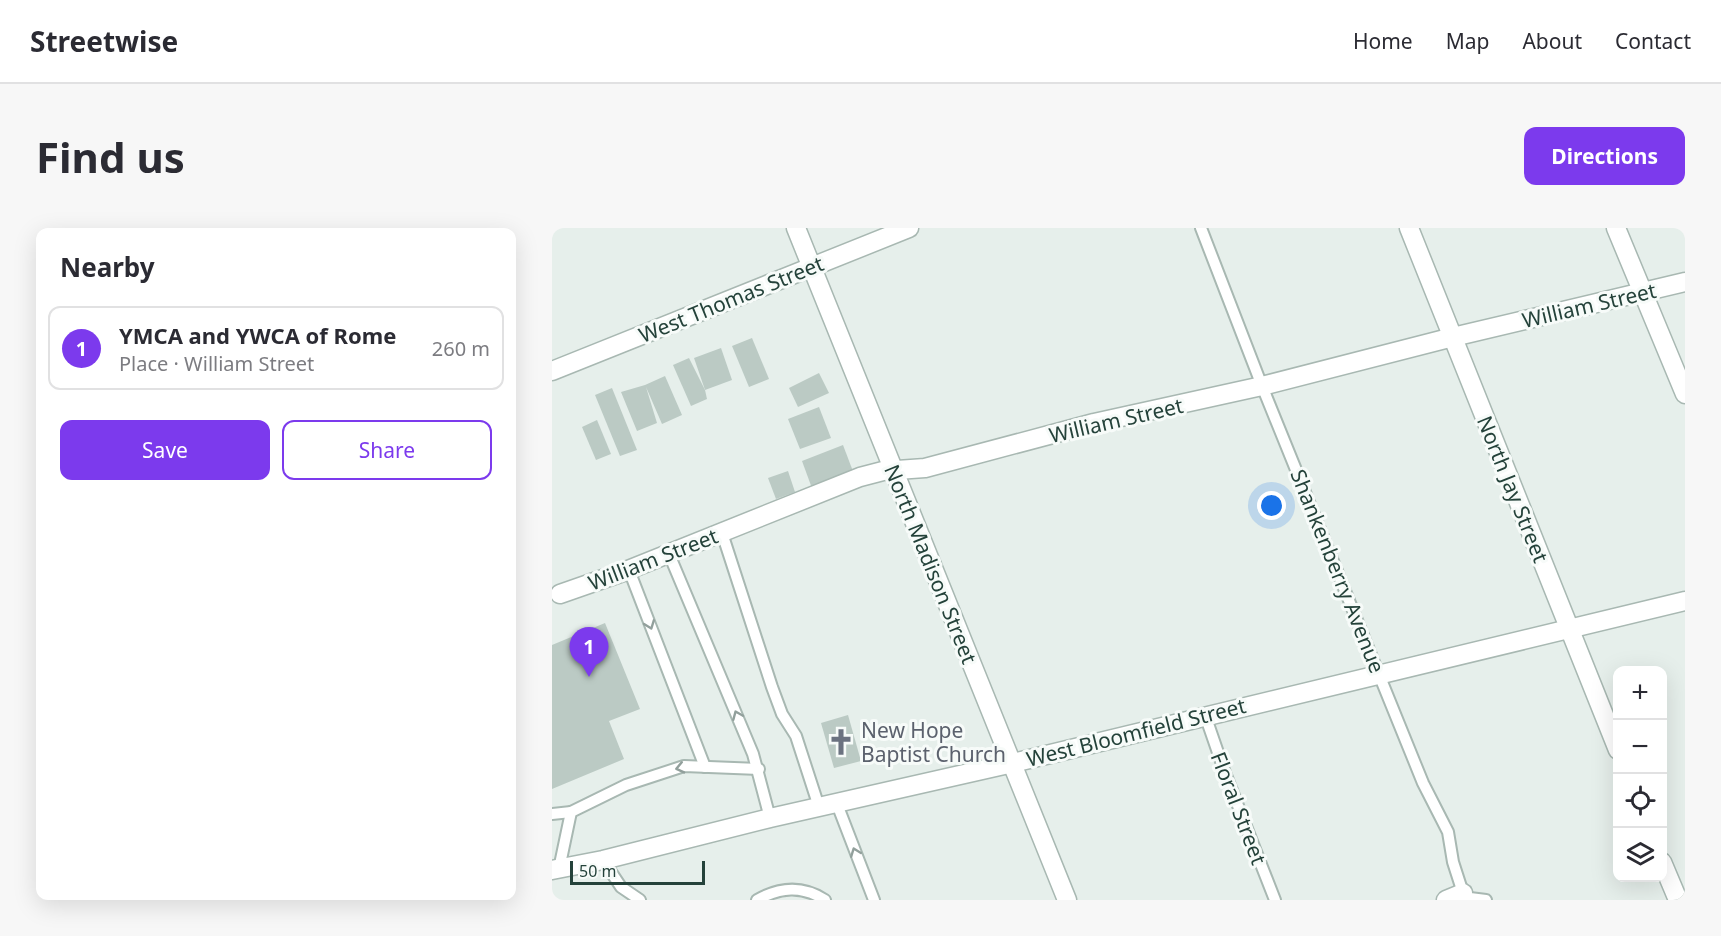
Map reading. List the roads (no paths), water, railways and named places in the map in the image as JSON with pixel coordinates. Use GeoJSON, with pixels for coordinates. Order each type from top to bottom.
{"type":"FeatureCollection","features":[{"type":"Feature","properties":{"kind":"street","name":"North Madison Street"},"geometry":{"type":"LineString","coordinates":[[796,228],[1067,900]]}},
{"type":"Feature","properties":{"kind":"street","name":"West Thomas Street"},"geometry":{"type":"LineString","coordinates":[[552,371],[909,228]]}},
{"type":"Feature","properties":{"kind":"street","name":"North Jay Street"},"geometry":{"type":"LineString","coordinates":[[1409,228],[1613,740]]}},
{"type":"Feature","properties":{"kind":"street"},"geometry":{"type":"LineString","coordinates":[[1616,228],[1685,394]]}},
{"type":"Feature","properties":{"kind":"street","name":"William Street"},"geometry":{"type":"LineString","coordinates":[[556,595],[629,570],[860,477],[883,471],[925,468],[1094,423],[1262,386],[1453,337],[1685,282]]}},
{"type":"Feature","properties":{"kind":"street","name":"West Bloomfield Street"},"geometry":{"type":"LineString","coordinates":[[556,870],[1685,601]]}},
{"type":"Feature","properties":{"kind":"street"},"geometry":{"type":"LineString","coordinates":[[1667,874],[1678,900]]}},
{"type":"Feature","properties":{"kind":"lane","name":"Shankenberry Avenue"},"geometry":{"type":"LineString","coordinates":[[1201,228],[1262,386],[1424,783],[1448,832],[1455,896],[1486,900]]}},
{"type":"Feature","properties":{"kind":"lane"},"geometry":{"type":"LineString","coordinates":[[722,533],[782,714],[796,736],[874,900]]}},
{"type":"Feature","properties":{"kind":"lane"},"geometry":{"type":"LineString","coordinates":[[669,554],[759,769],[770,818]]}},
{"type":"Feature","properties":{"kind":"lane"},"geometry":{"type":"LineString","coordinates":[[629,570],[705,767]]}},
{"type":"Feature","properties":{"kind":"lane","name":"Floral Street"},"geometry":{"type":"LineString","coordinates":[[1205,715],[1275,900]]}},
{"type":"Feature","properties":{"kind":"lane"},"geometry":{"type":"LineString","coordinates":[[552,814],[571,812],[626,785],[684,766],[759,769]]}},
{"type":"Feature","properties":{"kind":"lane"},"geometry":{"type":"LineString","coordinates":[[556,870],[571,812]]}},
{"type":"Feature","properties":{"kind":"lane"},"geometry":{"type":"LineString","coordinates":[[603,860],[621,887],[640,900]]}},
{"type":"Feature","properties":{"kind":"lane"},"geometry":{"type":"LineString","coordinates":[[756,900],[783,889],[797,888],[814,892],[825,900]]}},
{"type":"Feature","properties":{"kind":"place","name":"YMCA and YWCA of Rome"},"geometry":{"type":"Point","coordinates":[589,677]}},
{"type":"Feature","properties":{"kind":"place","name":"New Hope Baptist Church"},"geometry":{"type":"Point","coordinates":[841,742]}}]}
